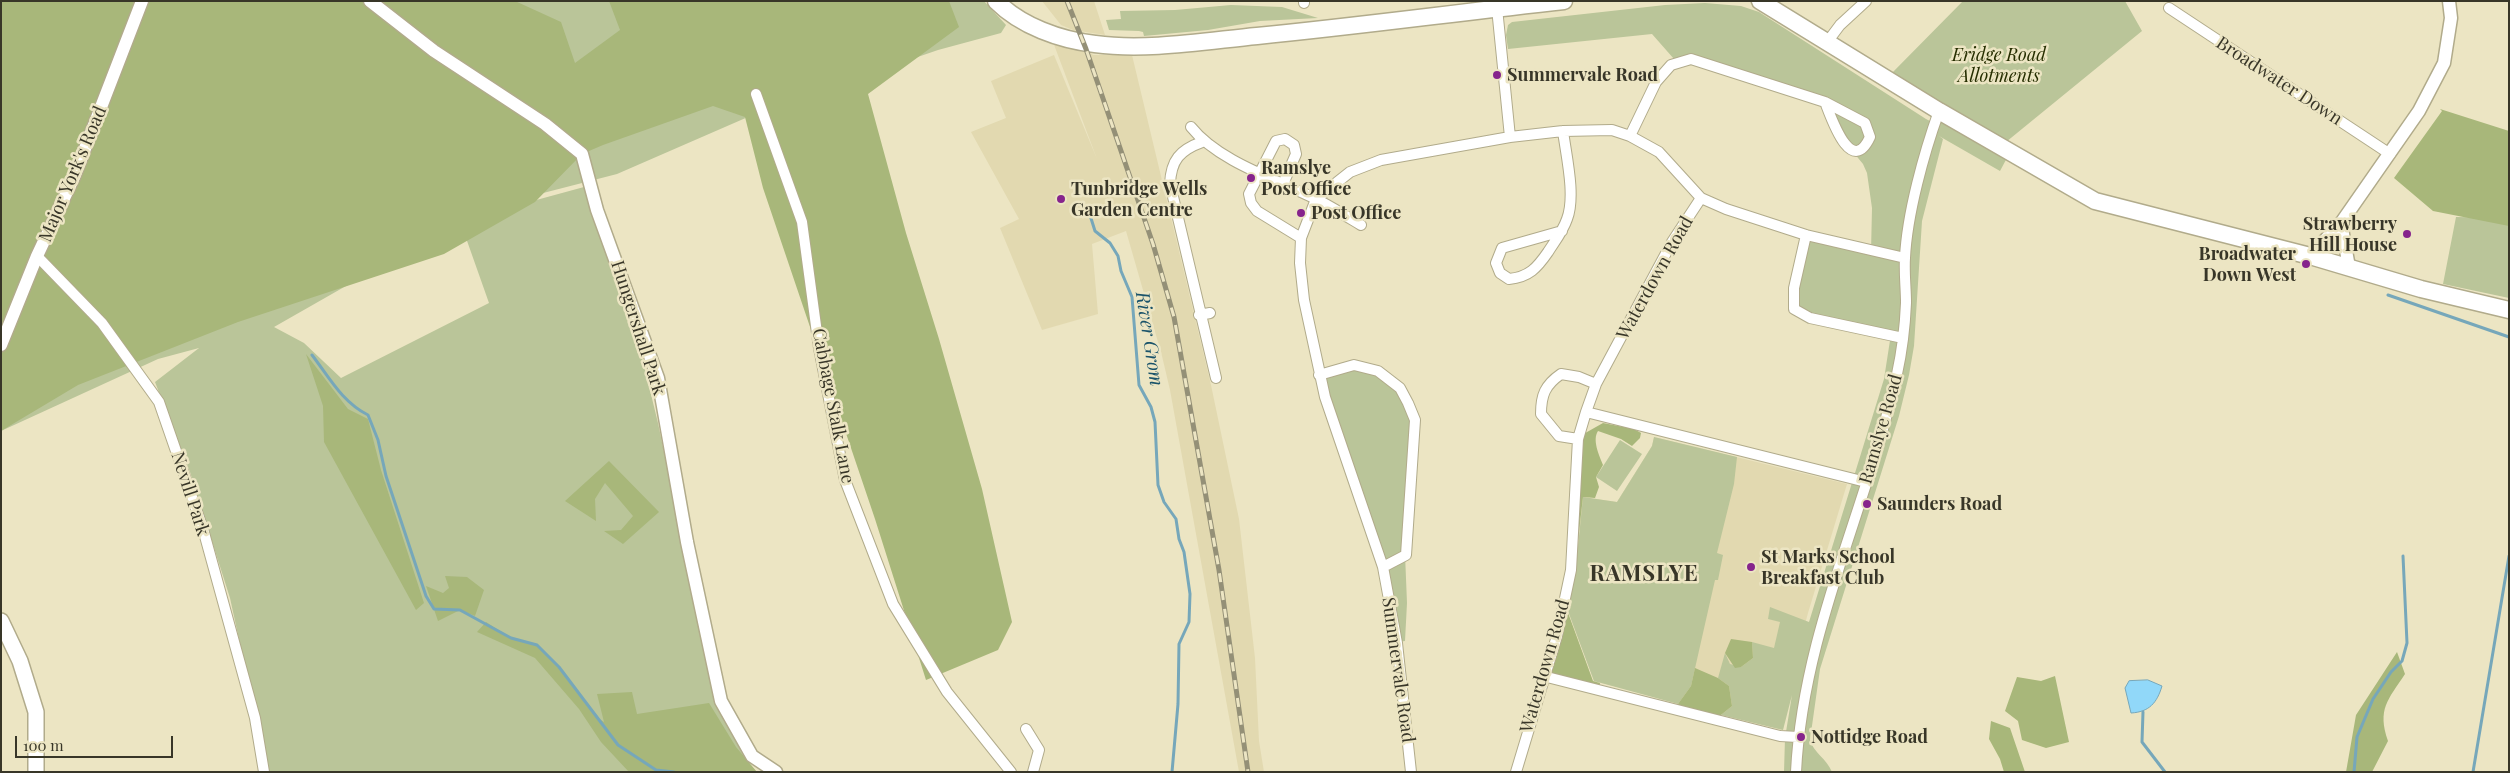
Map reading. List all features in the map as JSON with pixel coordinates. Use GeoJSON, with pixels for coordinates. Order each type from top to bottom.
{"type":"FeatureCollection","features":[{"type":"Feature","properties":{"kind":"highway"},"geometry":{"type":"LineString","coordinates":[[996,1],[1016,18],[1051,33],[1103,45],[1204,42],[1404,22],[1497,8],[1564,1]]}},
{"type":"Feature","properties":{"kind":"highway"},"geometry":{"type":"LineString","coordinates":[[1760,1],[1828,41],[1939,111],[2095,201],[2310,256],[2421,289],[2509,310]]}},
{"type":"Feature","properties":{"kind":"main road"},"geometry":{"type":"LineString","coordinates":[[1,621],[20,661],[36,712],[36,772]]}},
{"type":"Feature","properties":{"kind":"street","name":"Major York's Road"},"geometry":{"type":"LineString","coordinates":[[1,346],[37,256],[74,177],[142,1]]}},
{"type":"Feature","properties":{"kind":"street","name":"Hungershall Park"},"geometry":{"type":"LineString","coordinates":[[370,1],[434,51],[545,124],[582,154],[597,210],[658,378],[687,542],[721,701],[752,756],[776,772]]}},
{"type":"Feature","properties":{"kind":"street"},"geometry":{"type":"LineString","coordinates":[[1828,41],[1840,25],[1866,1]]}},
{"type":"Feature","properties":{"kind":"street"},"geometry":{"type":"LineString","coordinates":[[2310,256],[2341,223],[2419,110],[2444,63],[2451,18],[2449,1]]}},
{"type":"Feature","properties":{"kind":"street"},"geometry":{"type":"LineString","coordinates":[[1497,8],[1510,137]]}},
{"type":"Feature","properties":{"kind":"street","name":"Broadwater Down"},"geometry":{"type":"LineString","coordinates":[[2169,8],[2390,154]]}},
{"type":"Feature","properties":{"kind":"street"},"geometry":{"type":"LineString","coordinates":[[1630,136],[1656,82],[1671,65],[1691,60],[1825,102],[1866,123],[1870,137],[1866,145],[1858,150],[1850,149],[1843,143],[1825,102]]}},
{"type":"Feature","properties":{"kind":"street","name":"Cabbage Stalk Lane"},"geometry":{"type":"LineString","coordinates":[[756,94],[802,222],[819,348],[845,480],[893,604],[947,692],[1011,772]]}},
{"type":"Feature","properties":{"kind":"street","name":"Ramslye Road"},"geometry":{"type":"LineString","coordinates":[[1796,772],[1798,737],[1814,646],[1890,408],[1904,338],[1906,303],[1905,258],[1922,166],[1939,111]]}},
{"type":"Feature","properties":{"kind":"street"},"geometry":{"type":"LineString","coordinates":[[1191,127],[1202,142],[1260,174],[1316,199],[1361,225]]}},
{"type":"Feature","properties":{"kind":"street"},"geometry":{"type":"LineString","coordinates":[[1562,231],[1502,248],[1496,263],[1500,273],[1509,279],[1521,278],[1536,269],[1562,231],[1568,216],[1571,198],[1563,130]]}},
{"type":"Feature","properties":{"kind":"street"},"geometry":{"type":"LineString","coordinates":[[1316,199],[1350,172],[1381,160],[1510,137],[1563,130],[1612,130],[1630,136],[1659,152],[1701,198],[1806,235],[1905,258]]}},
{"type":"Feature","properties":{"kind":"street"},"geometry":{"type":"LineString","coordinates":[[1283,184],[1296,154],[1294,145],[1285,139],[1276,141],[1249,194],[1251,203],[1257,211],[1301,238]]}},
{"type":"Feature","properties":{"kind":"street"},"geometry":{"type":"LineString","coordinates":[[1202,142],[1190,146],[1180,154],[1171,168],[1170,184],[1199,315],[1216,378]]}},
{"type":"Feature","properties":{"kind":"street","name":"Waterdown Road"},"geometry":{"type":"LineString","coordinates":[[1516,772],[1543,676],[1558,636],[1571,570],[1578,439],[1586,412],[1596,384],[1672,242],[1701,198]]}},
{"type":"Feature","properties":{"kind":"street","name":"Summervale Road"},"geometry":{"type":"LineString","coordinates":[[1316,199],[1301,238],[1300,263],[1304,300],[1319,375],[1383,568],[1397,643],[1411,772]]}},
{"type":"Feature","properties":{"kind":"street"},"geometry":{"type":"LineString","coordinates":[[2341,223],[2349,267]]}},
{"type":"Feature","properties":{"kind":"street"},"geometry":{"type":"LineString","coordinates":[[1806,235],[1794,288],[1794,308],[1810,318],[1904,338]]}},
{"type":"Feature","properties":{"kind":"street","name":"Nevill Park"},"geometry":{"type":"LineString","coordinates":[[37,256],[102,323],[159,402],[203,529],[255,718],[264,772]]}},
{"type":"Feature","properties":{"kind":"street"},"geometry":{"type":"LineString","coordinates":[[1199,315],[1210,313]]}},
{"type":"Feature","properties":{"kind":"street"},"geometry":{"type":"LineString","coordinates":[[1319,375],[1354,366],[1378,371],[1400,388],[1415,420],[1406,555],[1383,568]]}},
{"type":"Feature","properties":{"kind":"street"},"geometry":{"type":"LineString","coordinates":[[1578,439],[1559,436],[1541,414],[1541,397],[1549,383],[1561,374],[1579,376],[1596,384]]}},
{"type":"Feature","properties":{"kind":"street"},"geometry":{"type":"LineString","coordinates":[[1586,412],[1866,482]]}},
{"type":"Feature","properties":{"kind":"street"},"geometry":{"type":"LineString","coordinates":[[1543,676],[1780,736],[1798,737]]}},
{"type":"Feature","properties":{"kind":"street"},"geometry":{"type":"LineString","coordinates":[[1026,729],[1039,750],[1033,772]]}},
{"type":"Feature","properties":{"kind":"shaded area"},"geometry":{"type":"Polygon","coordinates":[[[1042,1],[1094,1],[1105,35],[1073,30],[1061,25],[1042,1]]]}},
{"type":"Feature","properties":{"kind":"shaded area"},"geometry":{"type":"Polygon","coordinates":[[[1053,42],[1086,49],[1093,55],[1132,55],[1211,385],[1239,519],[1255,658],[1259,741],[1264,772],[1239,772],[1170,390],[1126,231],[1092,244],[1098,314],[1042,330],[1000,228],[1019,219],[971,132],[1006,118],[991,81],[1054,55],[1097,159],[1053,42]]]}},
{"type":"Feature","properties":{"kind":"shaded area"},"geometry":{"type":"Polygon","coordinates":[[[1654,437],[1847,484],[1808,613],[1790,681],[1783,730],[1594,681],[1568,611],[1576,566],[1583,497],[1617,502],[1652,446],[1654,437]]]}},
{"type":"Feature","properties":{"kind":"green space"},"geometry":{"type":"Polygon","coordinates":[[[1,1],[984,1],[1006,25],[1001,33],[938,50],[764,110],[617,174],[481,209],[463,220],[584,187],[634,325],[658,423],[715,700],[754,772],[268,772],[230,598],[190,472],[155,382],[199,348],[158,359],[1,431],[1,1]],[[460,221],[274,327],[304,343],[341,378],[489,303],[460,221]]]}},
{"type":"Feature","properties":{"kind":"green space"},"geometry":{"type":"Polygon","coordinates":[[[1,1],[515,1],[561,22],[575,63],[620,30],[609,1],[949,1],[959,27],[868,94],[906,233],[982,489],[1012,622],[998,650],[926,680],[875,519],[763,188],[745,117],[713,106],[582,154],[535,202],[444,254],[238,322],[78,385],[1,431],[1,1]]]}},
{"type":"Feature","properties":{"kind":"green space","name":"Eridge Road Allotments"},"geometry":{"type":"Polygon","coordinates":[[[1963,1],[2125,1],[2142,31],[2006,142],[1891,74],[1963,1]]]}},
{"type":"Feature","properties":{"kind":"green space"},"geometry":{"type":"Polygon","coordinates":[[[1705,3],[1741,6],[1759,12],[1926,119],[1936,124],[1940,117],[2008,156],[2000,171],[1939,136],[1943,139],[1922,221],[1914,346],[1909,375],[1899,416],[1820,669],[1810,740],[1832,772],[1784,772],[1785,738],[1792,695],[1783,730],[1721,715],[1732,706],[1729,686],[1718,678],[1725,653],[1730,664],[1741,667],[1753,658],[1752,642],[1774,648],[1780,622],[1768,619],[1770,607],[1809,622],[1884,379],[1891,334],[1836,322],[1797,308],[1795,299],[1807,238],[1871,252],[1872,208],[1867,173],[1863,164],[1849,147],[1826,100],[1674,59],[1652,34],[1508,49],[1506,35],[1508,25],[1512,22],[1665,5],[1705,3]]]}},
{"type":"Feature","properties":{"kind":"green space"},"geometry":{"type":"Polygon","coordinates":[[[1231,5],[1282,7],[1318,18],[1260,21],[1208,30],[1144,36],[1143,32],[1139,31],[1109,30],[1106,20],[1121,19],[1120,11],[1175,10],[1231,5]]]}},
{"type":"Feature","properties":{"kind":"green space"},"geometry":{"type":"Polygon","coordinates":[[[2440,109],[2509,131],[2509,226],[2433,211],[2394,178],[2442,111],[2440,109]]]}},
{"type":"Feature","properties":{"kind":"green space"},"geometry":{"type":"Polygon","coordinates":[[[2456,217],[2509,218],[2509,298],[2443,284],[2456,217]]]}},
{"type":"Feature","properties":{"kind":"green space"},"geometry":{"type":"Polygon","coordinates":[[[306,354],[348,409],[368,419],[381,470],[424,603],[416,610],[324,442],[323,406],[306,354]]]}},
{"type":"Feature","properties":{"kind":"green space"},"geometry":{"type":"Polygon","coordinates":[[[1354,367],[1377,372],[1399,389],[1413,420],[1405,554],[1407,603],[1405,641],[1398,642],[1393,613],[1321,376],[1354,367]]]}},
{"type":"Feature","properties":{"kind":"green space"},"geometry":{"type":"Polygon","coordinates":[[[1603,423],[1634,429],[1641,433],[1640,438],[1632,446],[1621,439],[1598,431],[1596,443],[1603,465],[1596,477],[1599,487],[1595,498],[1583,497],[1575,567],[1567,610],[1593,681],[1600,683],[1599,689],[1545,675],[1572,570],[1580,436],[1603,423]]]}},
{"type":"Feature","properties":{"kind":"green space"},"geometry":{"type":"Polygon","coordinates":[[[1654,437],[1737,457],[1734,484],[1717,553],[1723,555],[1718,580],[1715,580],[1691,686],[1678,704],[1594,681],[1568,611],[1576,566],[1583,497],[1617,502],[1652,446],[1654,437]]]}},
{"type":"Feature","properties":{"kind":"green space"},"geometry":{"type":"Polygon","coordinates":[[[1620,440],[1642,454],[1617,491],[1596,477],[1620,440]]]}},
{"type":"Feature","properties":{"kind":"green space"},"geometry":{"type":"Polygon","coordinates":[[[609,461],[659,512],[623,544],[604,531],[621,530],[633,516],[605,483],[595,499],[596,521],[565,501],[609,461]]]}},
{"type":"Feature","properties":{"kind":"green space"},"geometry":{"type":"Polygon","coordinates":[[[445,576],[467,577],[484,590],[475,616],[460,610],[438,621],[426,586],[443,593],[449,588],[445,576]]]}},
{"type":"Feature","properties":{"kind":"green space"},"geometry":{"type":"Polygon","coordinates":[[[486,622],[511,638],[537,645],[559,667],[595,716],[604,722],[597,694],[632,692],[637,714],[709,703],[736,747],[757,772],[629,772],[601,742],[579,709],[535,658],[477,632],[486,622]]]}},
{"type":"Feature","properties":{"kind":"green space"},"geometry":{"type":"Polygon","coordinates":[[[1731,639],[1752,642],[1753,658],[1741,667],[1735,668],[1725,653],[1731,639]]]}},
{"type":"Feature","properties":{"kind":"green space"},"geometry":{"type":"Polygon","coordinates":[[[2397,652],[2405,674],[2386,705],[2384,721],[2388,741],[2372,772],[2346,772],[2356,715],[2397,652]]]}},
{"type":"Feature","properties":{"kind":"green space"},"geometry":{"type":"Polygon","coordinates":[[[1695,668],[1718,678],[1729,686],[1732,706],[1716,719],[1677,709],[1678,704],[1691,686],[1695,668]]]}},
{"type":"Feature","properties":{"kind":"green space"},"geometry":{"type":"Polygon","coordinates":[[[2055,676],[2069,742],[2046,748],[2022,740],[2018,721],[2005,711],[2017,677],[2041,681],[2055,676]]]}},
{"type":"Feature","properties":{"kind":"green space"},"geometry":{"type":"Polygon","coordinates":[[[1991,721],[2010,728],[2025,772],[2004,772],[2000,759],[1989,739],[1991,721]]]}},
{"type":"Feature","properties":{"kind":"water"},"geometry":{"type":"Polygon","coordinates":[[[2148,680],[2162,686],[2158,697],[2151,706],[2143,711],[2131,713],[2125,688],[2129,681],[2148,680]]]}},
{"type":"Feature","properties":{"kind":"waterway","name":"River Grom"},"geometry":{"type":"LineString","coordinates":[[1089,212],[1095,231],[1110,243],[1118,256],[1121,271],[1132,297],[1139,385],[1151,407],[1155,422],[1158,485],[1164,502],[1176,519],[1179,539],[1184,552],[1190,594],[1189,622],[1179,644],[1178,704],[1172,772]]}},
{"type":"Feature","properties":{"kind":"waterway"},"geometry":{"type":"LineString","coordinates":[[2388,295],[2509,337]]}},
{"type":"Feature","properties":{"kind":"waterway"},"geometry":{"type":"LineString","coordinates":[[312,355],[343,396],[368,415],[378,440],[386,476],[426,596],[434,609],[460,610],[511,638],[537,645],[559,667],[618,745],[656,770],[674,772]]}},
{"type":"Feature","properties":{"kind":"waterway"},"geometry":{"type":"LineString","coordinates":[[2354,772],[2357,737],[2373,699],[2391,672],[2402,661],[2407,643],[2403,556]]}},
{"type":"Feature","properties":{"kind":"waterway"},"geometry":{"type":"LineString","coordinates":[[2473,772],[2509,556]]}},
{"type":"Feature","properties":{"kind":"waterway"},"geometry":{"type":"LineString","coordinates":[[2143,712],[2142,742],[2165,772]]}},
{"type":"Feature","properties":{"kind":"railway"},"geometry":{"type":"LineString","coordinates":[[1067,1],[1086,49],[1153,244],[1174,317],[1219,570],[1248,772]]}},
{"type":"Feature","properties":{"kind":"place","name":"Summervale Road"},"geometry":{"type":"Point","coordinates":[1497,75]}},
{"type":"Feature","properties":{"kind":"place","name":"Ramslye Post Office"},"geometry":{"type":"Point","coordinates":[1251,178]}},
{"type":"Feature","properties":{"kind":"place","name":"Tunbridge Wells Garden Centre"},"geometry":{"type":"Point","coordinates":[1061,199]}},
{"type":"Feature","properties":{"kind":"place","name":"Post Office"},"geometry":{"type":"Point","coordinates":[1301,213]}},
{"type":"Feature","properties":{"kind":"place","name":"Strawberry Hill House"},"geometry":{"type":"Point","coordinates":[2407,234]}},
{"type":"Feature","properties":{"kind":"place","name":"Broadwater Down West"},"geometry":{"type":"Point","coordinates":[2306,264]}},
{"type":"Feature","properties":{"kind":"place","name":"Saunders Road"},"geometry":{"type":"Point","coordinates":[1867,504]}},
{"type":"Feature","properties":{"kind":"place","name":"St Marks School Breakfast Club"},"geometry":{"type":"Point","coordinates":[1751,567]}},
{"type":"Feature","properties":{"kind":"place","name":"Nottidge Road"},"geometry":{"type":"Point","coordinates":[1801,737]}},
{"type":"Feature","properties":{"kind":"district","name":"RAMSLYE"},"geometry":{"type":"Point","coordinates":[1644,574]}}]}
